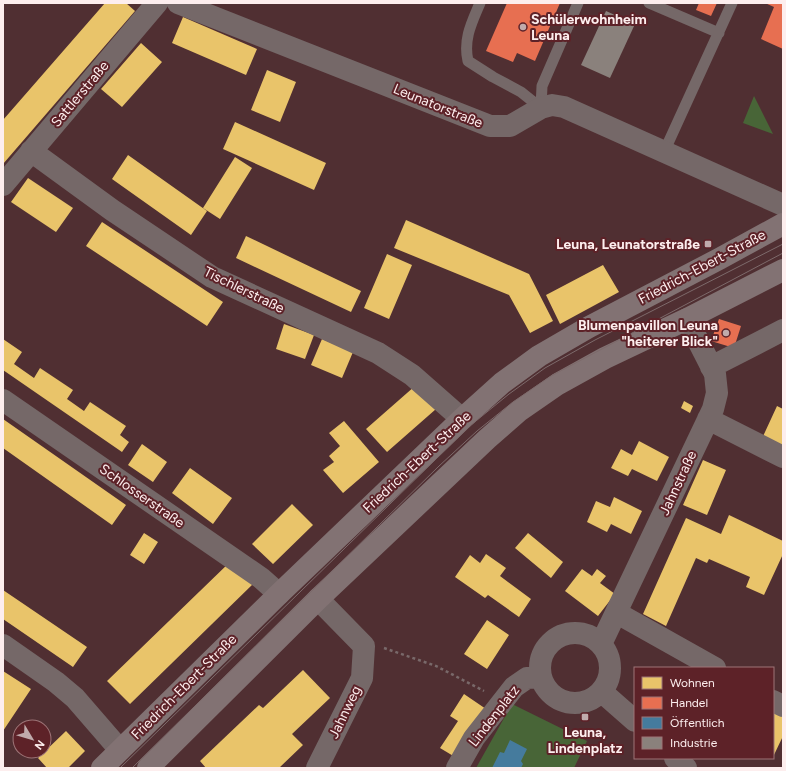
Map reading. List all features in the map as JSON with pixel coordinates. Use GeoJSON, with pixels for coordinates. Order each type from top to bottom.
{"type":"FeatureCollection","features":[{"type":"Feature","properties":{"kind":"main road","name":"Friedrich-Ebert-Straße"},"geometry":{"type":"LineString","coordinates":[[102,768],[279,594],[462,419],[502,383],[539,356],[589,327],[783,224]]}},
{"type":"Feature","properties":{"kind":"main road"},"geometry":{"type":"LineString","coordinates":[[148,768],[318,599],[487,439],[519,411],[558,384],[605,358],[687,319],[783,270]]}},
{"type":"Feature","properties":{"kind":"street","name":"Sattlerstraße"},"geometry":{"type":"LineString","coordinates":[[3,185],[31,150],[157,3]]}},
{"type":"Feature","properties":{"kind":"street","name":"Leunatorstraße"},"geometry":{"type":"LineString","coordinates":[[178,3],[490,126],[510,126],[541,108],[552,106],[564,107],[783,205]]}},
{"type":"Feature","properties":{"kind":"street","name":"Tischlerstraße"},"geometry":{"type":"LineString","coordinates":[[31,150],[125,219],[212,277],[378,353],[412,375],[462,419]]}},
{"type":"Feature","properties":{"kind":"street","name":"Jahnstraße"},"geometry":{"type":"LineString","coordinates":[[601,644],[714,409],[717,393],[715,374],[687,319]]}},
{"type":"Feature","properties":{"kind":"street"},"geometry":{"type":"LineString","coordinates":[[711,367],[783,330]]}},
{"type":"Feature","properties":{"kind":"street","name":"Schlosserstraße"},"geometry":{"type":"LineString","coordinates":[[3,400],[261,578],[279,594]]}},
{"type":"Feature","properties":{"kind":"street"},"geometry":{"type":"LineString","coordinates":[[708,419],[783,457]]}},
{"type":"Feature","properties":{"kind":"street"},"geometry":{"type":"LineString","coordinates":[[318,599],[364,646]]}},
{"type":"Feature","properties":{"kind":"street"},"geometry":{"type":"LineString","coordinates":[[616,613],[713,667]]}},
{"type":"Feature","properties":{"kind":"street"},"geometry":{"type":"LineString","coordinates":[[576,632],[590,636],[601,644],[610,663],[610,672],[607,683],[602,692],[594,698],[581,703],[570,704],[555,698],[546,689],[540,677],[539,667],[543,652],[551,641],[564,634],[576,632]]}},
{"type":"Feature","properties":{"kind":"street"},"geometry":{"type":"LineString","coordinates":[[3,645],[56,682],[74,698],[120,750]]}},
{"type":"Feature","properties":{"kind":"street","name":"Jahnweg"},"geometry":{"type":"LineString","coordinates":[[317,768],[362,678],[364,646]]}},
{"type":"Feature","properties":{"kind":"street","name":"Lindenplatz"},"geometry":{"type":"LineString","coordinates":[[457,768],[474,738],[514,687],[527,678],[540,677]]}},
{"type":"Feature","properties":{"kind":"street"},"geometry":{"type":"LineString","coordinates":[[602,692],[634,720]]}},
{"type":"Feature","properties":{"kind":"street"},"geometry":{"type":"LineString","coordinates":[[774,702],[783,706]]}},
{"type":"Feature","properties":{"kind":"street"},"geometry":{"type":"LineString","coordinates":[[676,759],[686,768]]}},
{"type":"Feature","properties":{"kind":"lane"},"geometry":{"type":"LineString","coordinates":[[480,3],[466,38],[465,51],[468,60],[493,77],[521,92],[541,108]]}},
{"type":"Feature","properties":{"kind":"lane"},"geometry":{"type":"LineString","coordinates":[[541,108],[542,86],[578,3]]}},
{"type":"Feature","properties":{"kind":"lane"},"geometry":{"type":"LineString","coordinates":[[649,3],[719,33]]}},
{"type":"Feature","properties":{"kind":"lane"},"geometry":{"type":"LineString","coordinates":[[664,152],[732,3]]}},
{"type":"Feature","properties":{"kind":"path"},"geometry":{"type":"LineString","coordinates":[[364,646],[380,646],[436,666],[502,701]]}},
{"type":"Feature","properties":{"kind":"green space"},"geometry":{"type":"Polygon","coordinates":[[[754,96],[773,134],[743,123],[754,96]]]}},
{"type":"Feature","properties":{"kind":"green space"},"geometry":{"type":"Polygon","coordinates":[[[512,704],[587,741],[574,768],[476,768],[512,704]]]}},
{"type":"Feature","properties":{"kind":"building: Wohnen"},"geometry":{"type":"Polygon","coordinates":[[[105,3],[126,3],[135,11],[3,164],[3,120],[105,3]]]}},
{"type":"Feature","properties":{"kind":"building: Wohnen"},"geometry":{"type":"Polygon","coordinates":[[[183,17],[257,49],[246,75],[172,43],[183,17]]]}},
{"type":"Feature","properties":{"kind":"building: Wohnen"},"geometry":{"type":"Polygon","coordinates":[[[141,43],[162,62],[122,107],[101,89],[141,43]]]}},
{"type":"Feature","properties":{"kind":"building: Wohnen"},"geometry":{"type":"Polygon","coordinates":[[[267,70],[296,82],[280,122],[251,110],[267,70]]]}},
{"type":"Feature","properties":{"kind":"building: Wohnen"},"geometry":{"type":"Polygon","coordinates":[[[235,122],[326,163],[314,190],[223,149],[235,122]]]}},
{"type":"Feature","properties":{"kind":"building: Wohnen"},"geometry":{"type":"Polygon","coordinates":[[[128,155],[207,211],[191,235],[112,179],[128,155]]]}},
{"type":"Feature","properties":{"kind":"building: Wohnen"},"geometry":{"type":"Polygon","coordinates":[[[235,157],[252,168],[220,219],[203,208],[235,157]]]}},
{"type":"Feature","properties":{"kind":"building: Wohnen"},"geometry":{"type":"Polygon","coordinates":[[[28,178],[73,208],[56,232],[11,202],[28,178]]]}},
{"type":"Feature","properties":{"kind":"building: Wohnen"},"geometry":{"type":"Polygon","coordinates":[[[406,220],[529,274],[553,321],[530,333],[509,295],[394,248],[406,220]]]}},
{"type":"Feature","properties":{"kind":"building: Wohnen"},"geometry":{"type":"Polygon","coordinates":[[[102,222],[223,302],[207,326],[86,246],[102,222]]]}},
{"type":"Feature","properties":{"kind":"building: Wohnen"},"geometry":{"type":"Polygon","coordinates":[[[246,236],[361,291],[351,312],[236,258],[246,236]]]}},
{"type":"Feature","properties":{"kind":"building: Wohnen"},"geometry":{"type":"Polygon","coordinates":[[[387,254],[412,265],[389,319],[364,308],[387,254]]]}},
{"type":"Feature","properties":{"kind":"building: Wohnen"},"geometry":{"type":"Polygon","coordinates":[[[603,265],[619,292],[560,324],[546,295],[603,265]]]}},
{"type":"Feature","properties":{"kind":"building: Wohnen"},"geometry":{"type":"Polygon","coordinates":[[[284,324],[314,335],[305,359],[276,349],[284,324]]]}},
{"type":"Feature","properties":{"kind":"building: Wohnen"},"geometry":{"type":"Polygon","coordinates":[[[3,339],[22,352],[14,364],[34,378],[40,368],[73,390],[67,399],[84,411],[90,402],[126,426],[120,435],[129,442],[122,452],[3,370],[3,339]]]}},
{"type":"Feature","properties":{"kind":"building: Wohnen"},"geometry":{"type":"Polygon","coordinates":[[[322,339],[353,352],[342,378],[311,365],[322,339]]]}},
{"type":"Feature","properties":{"kind":"building: Wohnen"},"geometry":{"type":"Polygon","coordinates":[[[415,386],[436,409],[387,452],[366,429],[415,386]]]}},
{"type":"Feature","properties":{"kind":"building: Wohnen"},"geometry":{"type":"Polygon","coordinates":[[[684,401],[693,406],[690,413],[681,408],[684,401]]]}},
{"type":"Feature","properties":{"kind":"building: Wohnen"},"geometry":{"type":"Polygon","coordinates":[[[777,406],[783,409],[783,447],[759,445],[777,406]]]}},
{"type":"Feature","properties":{"kind":"building: Wohnen"},"geometry":{"type":"Polygon","coordinates":[[[3,419],[126,505],[112,525],[3,448],[3,419]]]}},
{"type":"Feature","properties":{"kind":"building: Wohnen"},"geometry":{"type":"Polygon","coordinates":[[[344,421],[379,462],[343,493],[323,470],[334,462],[329,456],[340,446],[329,433],[344,421]]]}},
{"type":"Feature","properties":{"kind":"building: Wohnen"},"geometry":{"type":"Polygon","coordinates":[[[639,441],[669,457],[657,481],[632,469],[628,476],[611,468],[621,449],[632,455],[639,441]]]}},
{"type":"Feature","properties":{"kind":"building: Wohnen"},"geometry":{"type":"Polygon","coordinates":[[[142,444],[167,462],[153,482],[128,465],[142,444]]]}},
{"type":"Feature","properties":{"kind":"building: Wohnen"},"geometry":{"type":"Polygon","coordinates":[[[703,460],[726,470],[707,515],[683,505],[703,460]]]}},
{"type":"Feature","properties":{"kind":"building: Wohnen"},"geometry":{"type":"Polygon","coordinates":[[[190,468],[232,498],[213,524],[172,493],[190,468]]]}},
{"type":"Feature","properties":{"kind":"building: Wohnen"},"geometry":{"type":"Polygon","coordinates":[[[614,497],[642,511],[631,534],[611,524],[607,532],[587,522],[596,501],[610,507],[614,497]]]}},
{"type":"Feature","properties":{"kind":"building: Wohnen"},"geometry":{"type":"Polygon","coordinates":[[[292,504],[313,525],[273,564],[252,544],[292,504]]]}},
{"type":"Feature","properties":{"kind":"building: Wohnen"},"geometry":{"type":"Polygon","coordinates":[[[729,515],[783,541],[783,554],[764,595],[746,587],[750,577],[709,559],[707,563],[696,558],[666,626],[643,614],[686,518],[721,534],[729,515]]]}},
{"type":"Feature","properties":{"kind":"building: Wohnen"},"geometry":{"type":"Polygon","coordinates":[[[144,533],[158,542],[144,564],[130,555],[144,533]]]}},
{"type":"Feature","properties":{"kind":"building: Wohnen"},"geometry":{"type":"Polygon","coordinates":[[[528,533],[563,562],[551,578],[515,548],[528,533]]]}},
{"type":"Feature","properties":{"kind":"building: Wohnen"},"geometry":{"type":"Polygon","coordinates":[[[486,554],[506,568],[500,576],[531,599],[519,617],[488,595],[485,598],[455,577],[470,555],[480,563],[486,554]]]}},
{"type":"Feature","properties":{"kind":"building: Wohnen"},"geometry":{"type":"Polygon","coordinates":[[[231,561],[253,584],[130,704],[107,681],[231,561]]]}},
{"type":"Feature","properties":{"kind":"building: Wohnen"},"geometry":{"type":"Polygon","coordinates":[[[582,569],[592,576],[597,569],[606,576],[600,583],[615,594],[598,616],[565,591],[582,569]]]}},
{"type":"Feature","properties":{"kind":"building: Wohnen"},"geometry":{"type":"Polygon","coordinates":[[[3,590],[87,647],[73,667],[3,619],[3,590]]]}},
{"type":"Feature","properties":{"kind":"building: Wohnen"},"geometry":{"type":"Polygon","coordinates":[[[487,620],[509,635],[487,669],[464,654],[487,620]]]}},
{"type":"Feature","properties":{"kind":"building: Wohnen"},"geometry":{"type":"Polygon","coordinates":[[[303,670],[330,698],[292,734],[303,745],[279,768],[206,768],[200,761],[259,705],[263,708],[303,670]]]}},
{"type":"Feature","properties":{"kind":"building: Wohnen"},"geometry":{"type":"Polygon","coordinates":[[[3,671],[31,689],[3,731],[3,671]]]}},
{"type":"Feature","properties":{"kind":"building: Wohnen"},"geometry":{"type":"Polygon","coordinates":[[[464,694],[486,709],[455,757],[440,748],[458,721],[450,716],[464,694]]]}},
{"type":"Feature","properties":{"kind":"building: Wohnen"},"geometry":{"type":"Polygon","coordinates":[[[774,712],[783,716],[783,736],[774,755],[774,712]]]}},
{"type":"Feature","properties":{"kind":"building: Wohnen"},"geometry":{"type":"Polygon","coordinates":[[[66,731],[85,751],[68,768],[47,768],[39,759],[52,759],[52,744],[66,731]]]}},
{"type":"Feature","properties":{"kind":"building: Handel","name":"Schülerwohnheim Leuna"},"geometry":{"type":"Polygon","coordinates":[[[507,3],[560,3],[535,61],[517,53],[513,62],[486,51],[507,3]]]}},
{"type":"Feature","properties":{"kind":"building: Handel"},"geometry":{"type":"Polygon","coordinates":[[[699,3],[717,3],[711,16],[696,10],[699,3]]]}},
{"type":"Feature","properties":{"kind":"building: Handel"},"geometry":{"type":"Polygon","coordinates":[[[765,3],[783,3],[783,49],[761,39],[774,7],[765,3]]]}},
{"type":"Feature","properties":{"kind":"building: Handel","name":"Blumenpavillon Leuna \"heiterer Blick\""},"geometry":{"type":"Polygon","coordinates":[[[719,319],[741,326],[734,348],[711,341],[719,319]]]}},
{"type":"Feature","properties":{"kind":"building: Öffentlich"},"geometry":{"type":"Polygon","coordinates":[[[510,740],[527,749],[521,761],[523,764],[521,768],[492,768],[500,752],[504,753],[510,740]]]}},
{"type":"Feature","properties":{"kind":"building: Industrie"},"geometry":{"type":"Polygon","coordinates":[[[606,11],[635,24],[610,78],[581,65],[606,11]]]}},
{"type":"Feature","properties":{"kind":"tram line"},"geometry":{"type":"LineString","coordinates":[[120,768],[471,425],[509,394],[545,368],[595,340],[783,244]]}},
{"type":"Feature","properties":{"kind":"tram line"},"geometry":{"type":"LineString","coordinates":[[132,768],[439,466],[477,431],[513,402],[551,376],[783,253]]}},
{"type":"Feature","properties":{"kind":"place","name":"Schülerwohnheim Leuna"},"geometry":{"type":"Point","coordinates":[523,27]}},
{"type":"Feature","properties":{"kind":"place","name":"Leuna, Leunatorstraße"},"geometry":{"type":"Point","coordinates":[708,244]}},
{"type":"Feature","properties":{"kind":"place","name":"Blumenpavillon Leuna \"heiterer Blick\""},"geometry":{"type":"Point","coordinates":[726,333]}},
{"type":"Feature","properties":{"kind":"place","name":"Leuna, Lindenplatz"},"geometry":{"type":"Point","coordinates":[585,717]}}]}
